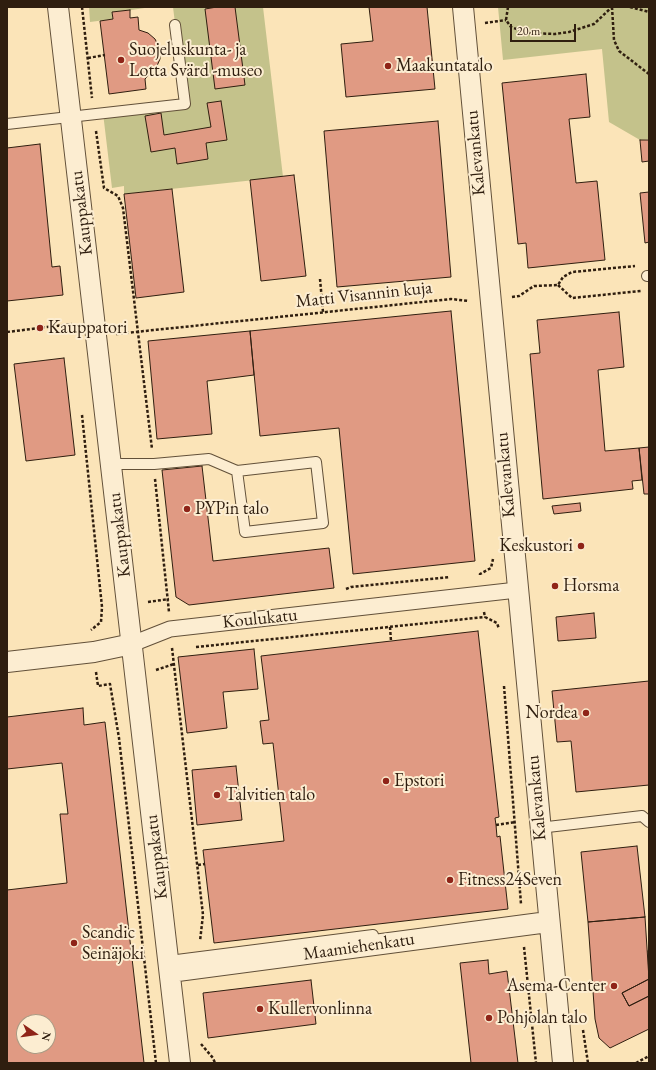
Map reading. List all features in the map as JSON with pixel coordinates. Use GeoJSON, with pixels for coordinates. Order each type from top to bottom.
{"type":"FeatureCollection","features":[{"type":"Feature","properties":{"kind":"street","name":"Kauppakatu"},"geometry":{"type":"LineString","coordinates":[[58,7],[180,1063]]}},
{"type":"Feature","properties":{"kind":"street","name":"Kalevankatu"},"geometry":{"type":"LineString","coordinates":[[463,7],[539,828],[563,1063]]}},
{"type":"Feature","properties":{"kind":"street","name":"Koulukatu"},"geometry":{"type":"LineString","coordinates":[[7,662],[94,652],[132,644],[170,629],[517,590]]}},
{"type":"Feature","properties":{"kind":"street","name":"Maamiehenkatu"},"geometry":{"type":"LineString","coordinates":[[170,966],[548,922]]}},
{"type":"Feature","properties":{"kind":"lane"},"geometry":{"type":"LineString","coordinates":[[7,124],[185,104],[175,25]]}},
{"type":"Feature","properties":{"kind":"lane"},"geometry":{"type":"LineString","coordinates":[[112,464],[154,464],[209,459],[237,471],[316,462],[323,523],[245,532],[237,471]]}},
{"type":"Feature","properties":{"kind":"lane"},"geometry":{"type":"LineString","coordinates":[[539,828],[642,816],[649,822]]}},
{"type":"Feature","properties":{"kind":"lane"},"geometry":{"type":"LineString","coordinates":[[405,932],[493,921],[517,926]]}},
{"type":"Feature","properties":{"kind":"lane"},"geometry":{"type":"LineString","coordinates":[[170,966],[200,956],[373,935]]}},
{"type":"Feature","properties":{"kind":"path"},"geometry":{"type":"LineString","coordinates":[[82,7],[104,188],[118,196],[123,208],[154,464],[170,614]]}},
{"type":"Feature","properties":{"kind":"path"},"geometry":{"type":"LineString","coordinates":[[508,7],[506,20],[511,27],[521,32],[555,34],[569,32],[594,24],[612,7],[614,40],[619,51],[649,74]]}},
{"type":"Feature","properties":{"kind":"path"},"geometry":{"type":"LineString","coordinates":[[630,7],[649,12]]}},
{"type":"Feature","properties":{"kind":"path"},"geometry":{"type":"LineString","coordinates":[[485,23],[506,20]]}},
{"type":"Feature","properties":{"kind":"path"},"geometry":{"type":"LineString","coordinates":[[88,58],[105,55]]}},
{"type":"Feature","properties":{"kind":"path"},"geometry":{"type":"LineString","coordinates":[[641,266],[572,272],[563,278],[558,284],[572,298],[649,290]]}},
{"type":"Feature","properties":{"kind":"path"},"geometry":{"type":"LineString","coordinates":[[320,279],[323,312]]}},
{"type":"Feature","properties":{"kind":"path","name":"Matti Visannin kuja"},"geometry":{"type":"LineString","coordinates":[[97,336],[451,299],[469,301],[519,296],[534,286],[558,284]]}},
{"type":"Feature","properties":{"kind":"path"},"geometry":{"type":"LineString","coordinates":[[72,319],[73,328]]}},
{"type":"Feature","properties":{"kind":"path"},"geometry":{"type":"LineString","coordinates":[[7,332],[72,324]]}},
{"type":"Feature","properties":{"kind":"path"},"geometry":{"type":"LineString","coordinates":[[82,412],[102,607],[101,622],[90,630],[98,686],[110,684],[119,738],[156,1063]]}},
{"type":"Feature","properties":{"kind":"path"},"geometry":{"type":"LineString","coordinates":[[195,647],[485,617]]}},
{"type":"Feature","properties":{"kind":"path"},"geometry":{"type":"LineString","coordinates":[[390,627],[391,641]]}},
{"type":"Feature","properties":{"kind":"path"},"geometry":{"type":"LineString","coordinates":[[180,648],[172,649],[203,915],[200,956]]}},
{"type":"Feature","properties":{"kind":"path"},"geometry":{"type":"LineString","coordinates":[[198,865],[205,864]]}},
{"type":"Feature","properties":{"kind":"path"},"geometry":{"type":"LineString","coordinates":[[521,903],[517,926],[536,1063]]}},
{"type":"Feature","properties":{"kind":"path"},"geometry":{"type":"LineString","coordinates":[[200,1039],[201,1046],[213,1058],[215,1063]]}},
{"type":"Feature","properties":{"kind":"path"},"geometry":{"type":"LineString","coordinates":[[636,1063],[649,1056]]}},
{"type":"Feature","properties":{"kind":"shaded area"},"geometry":{"type":"Polygon","coordinates":[[[89,7],[151,7],[112,13],[113,19],[90,22],[89,7]]]}},
{"type":"Feature","properties":{"kind":"shaded area"},"geometry":{"type":"Polygon","coordinates":[[[173,7],[263,7],[283,177],[124,194],[124,186],[112,188],[103,113],[185,104],[173,7]]]}},
{"type":"Feature","properties":{"kind":"shaded area"},"geometry":{"type":"Polygon","coordinates":[[[498,7],[649,7],[649,139],[640,140],[609,122],[602,49],[503,60],[498,7]]]}},
{"type":"Feature","properties":{"kind":"building"},"geometry":{"type":"Polygon","coordinates":[[[235,7],[245,85],[215,89],[205,9],[235,7]]]}},
{"type":"Feature","properties":{"kind":"building","name":"Maakuntatalo"},"geometry":{"type":"Polygon","coordinates":[[[369,7],[427,7],[435,89],[346,97],[341,44],[373,41],[369,7]]]}},
{"type":"Feature","properties":{"kind":"building"},"geometry":{"type":"Polygon","coordinates":[[[130,10],[130,18],[138,17],[139,30],[148,33],[155,39],[160,49],[160,59],[156,68],[145,79],[146,89],[109,94],[100,21],[113,19],[112,12],[130,10]]]}},
{"type":"Feature","properties":{"kind":"building"},"geometry":{"type":"Polygon","coordinates":[[[586,74],[590,117],[569,119],[576,183],[597,181],[605,260],[528,268],[526,243],[518,244],[502,83],[586,74]]]}},
{"type":"Feature","properties":{"kind":"building"},"geometry":{"type":"Polygon","coordinates":[[[221,101],[227,140],[206,143],[208,159],[177,164],[175,148],[151,152],[145,116],[161,113],[164,135],[211,127],[207,103],[221,101]]]}},
{"type":"Feature","properties":{"kind":"building"},"geometry":{"type":"Polygon","coordinates":[[[438,121],[451,277],[337,287],[324,131],[438,121]]]}},
{"type":"Feature","properties":{"kind":"building"},"geometry":{"type":"Polygon","coordinates":[[[640,140],[649,140],[649,161],[642,162],[640,140]]]}},
{"type":"Feature","properties":{"kind":"building"},"geometry":{"type":"Polygon","coordinates":[[[40,144],[52,267],[60,266],[63,295],[7,301],[7,148],[40,144]]]}},
{"type":"Feature","properties":{"kind":"building"},"geometry":{"type":"Polygon","coordinates":[[[294,175],[306,276],[261,281],[250,180],[294,175]]]}},
{"type":"Feature","properties":{"kind":"building"},"geometry":{"type":"Polygon","coordinates":[[[172,189],[184,292],[136,298],[124,194],[172,189]]]}},
{"type":"Feature","properties":{"kind":"building"},"geometry":{"type":"Polygon","coordinates":[[[649,192],[649,242],[645,243],[640,193],[649,192]]]}},
{"type":"Feature","properties":{"kind":"building"},"geometry":{"type":"Polygon","coordinates":[[[451,311],[475,561],[353,574],[339,428],[260,436],[250,331],[451,311]]]}},
{"type":"Feature","properties":{"kind":"building"},"geometry":{"type":"Polygon","coordinates":[[[619,312],[624,367],[598,370],[605,451],[639,448],[642,480],[632,481],[633,489],[543,499],[530,354],[540,353],[537,320],[619,312]]]}},
{"type":"Feature","properties":{"kind":"building"},"geometry":{"type":"Polygon","coordinates":[[[250,331],[254,375],[207,381],[212,434],[157,439],[148,341],[250,331]]]}},
{"type":"Feature","properties":{"kind":"building"},"geometry":{"type":"Polygon","coordinates":[[[64,358],[75,455],[26,461],[14,364],[64,358]]]}},
{"type":"Feature","properties":{"kind":"building"},"geometry":{"type":"Polygon","coordinates":[[[649,447],[649,494],[644,494],[639,448],[649,447]]]}},
{"type":"Feature","properties":{"kind":"building","name":"PYPin talo"},"geometry":{"type":"Polygon","coordinates":[[[202,466],[213,561],[329,548],[334,588],[189,605],[176,597],[162,470],[202,466]]]}},
{"type":"Feature","properties":{"kind":"building"},"geometry":{"type":"Polygon","coordinates":[[[580,503],[581,511],[554,514],[552,506],[580,503]]]}},
{"type":"Feature","properties":{"kind":"building"},"geometry":{"type":"Polygon","coordinates":[[[594,613],[596,638],[558,641],[556,617],[594,613]]]}},
{"type":"Feature","properties":{"kind":"building","name":"Epstori"},"geometry":{"type":"Polygon","coordinates":[[[478,631],[499,817],[495,818],[497,837],[500,836],[508,909],[214,943],[203,850],[284,841],[273,743],[263,744],[260,721],[269,720],[261,656],[478,631]]]}},
{"type":"Feature","properties":{"kind":"building"},"geometry":{"type":"Polygon","coordinates":[[[254,649],[258,689],[223,692],[227,728],[187,733],[178,657],[254,649]]]}},
{"type":"Feature","properties":{"kind":"building"},"geometry":{"type":"Polygon","coordinates":[[[649,681],[649,785],[576,792],[571,741],[557,742],[552,691],[649,681]]]}},
{"type":"Feature","properties":{"kind":"building"},"geometry":{"type":"Polygon","coordinates":[[[83,708],[84,725],[105,722],[144,1063],[7,1063],[7,890],[67,883],[60,814],[68,814],[62,763],[7,769],[7,717],[83,708]]]}},
{"type":"Feature","properties":{"kind":"building","name":"Talvitien talo"},"geometry":{"type":"Polygon","coordinates":[[[236,766],[242,820],[197,825],[192,770],[236,766]]]}},
{"type":"Feature","properties":{"kind":"building"},"geometry":{"type":"Polygon","coordinates":[[[637,846],[645,917],[588,922],[581,852],[637,846]]]}},
{"type":"Feature","properties":{"kind":"building","name":"Asema-Center"},"geometry":{"type":"Polygon","coordinates":[[[645,917],[649,979],[622,993],[629,1006],[649,996],[649,1029],[610,1048],[599,1038],[595,1019],[588,922],[645,917]]]}},
{"type":"Feature","properties":{"kind":"building"},"geometry":{"type":"Polygon","coordinates":[[[648,951],[649,951],[649,979],[648,951]]]}},
{"type":"Feature","properties":{"kind":"building","name":"Pohjolan talo"},"geometry":{"type":"Polygon","coordinates":[[[488,960],[489,974],[507,971],[518,1063],[471,1063],[460,963],[488,960]]]}},
{"type":"Feature","properties":{"kind":"building"},"geometry":{"type":"Polygon","coordinates":[[[649,979],[649,996],[629,1006],[622,993],[649,979]]]}},
{"type":"Feature","properties":{"kind":"building","name":"Kullervonlinna"},"geometry":{"type":"Polygon","coordinates":[[[311,980],[316,1024],[208,1038],[203,993],[311,980]]]}},
{"type":"Feature","properties":{"kind":"place","name":"Suojeluskunta- ja Lotta Svärd -museo"},"geometry":{"type":"Point","coordinates":[121,60]}},
{"type":"Feature","properties":{"kind":"place","name":"Maakuntatalo"},"geometry":{"type":"Point","coordinates":[388,66]}},
{"type":"Feature","properties":{"kind":"place","name":"Kauppatori"},"geometry":{"type":"Point","coordinates":[40,328]}},
{"type":"Feature","properties":{"kind":"place","name":"PYPin talo"},"geometry":{"type":"Point","coordinates":[187,509]}},
{"type":"Feature","properties":{"kind":"place","name":"Keskustori"},"geometry":{"type":"Point","coordinates":[581,546]}},
{"type":"Feature","properties":{"kind":"place","name":"Horsma"},"geometry":{"type":"Point","coordinates":[555,586]}},
{"type":"Feature","properties":{"kind":"place","name":"Nordea"},"geometry":{"type":"Point","coordinates":[586,713]}},
{"type":"Feature","properties":{"kind":"place","name":"Epstori"},"geometry":{"type":"Point","coordinates":[386,781]}},
{"type":"Feature","properties":{"kind":"place","name":"Talvitien talo"},"geometry":{"type":"Point","coordinates":[217,795]}},
{"type":"Feature","properties":{"kind":"place","name":"Fitness24Seven"},"geometry":{"type":"Point","coordinates":[450,880]}},
{"type":"Feature","properties":{"kind":"place","name":"Scandic Seinäjoki"},"geometry":{"type":"Point","coordinates":[74,943]}},
{"type":"Feature","properties":{"kind":"place","name":"Asema-Center"},"geometry":{"type":"Point","coordinates":[614,986]}},
{"type":"Feature","properties":{"kind":"place","name":"Kullervonlinna"},"geometry":{"type":"Point","coordinates":[260,1009]}},
{"type":"Feature","properties":{"kind":"place","name":"Pohjolan talo"},"geometry":{"type":"Point","coordinates":[489,1018]}}]}
